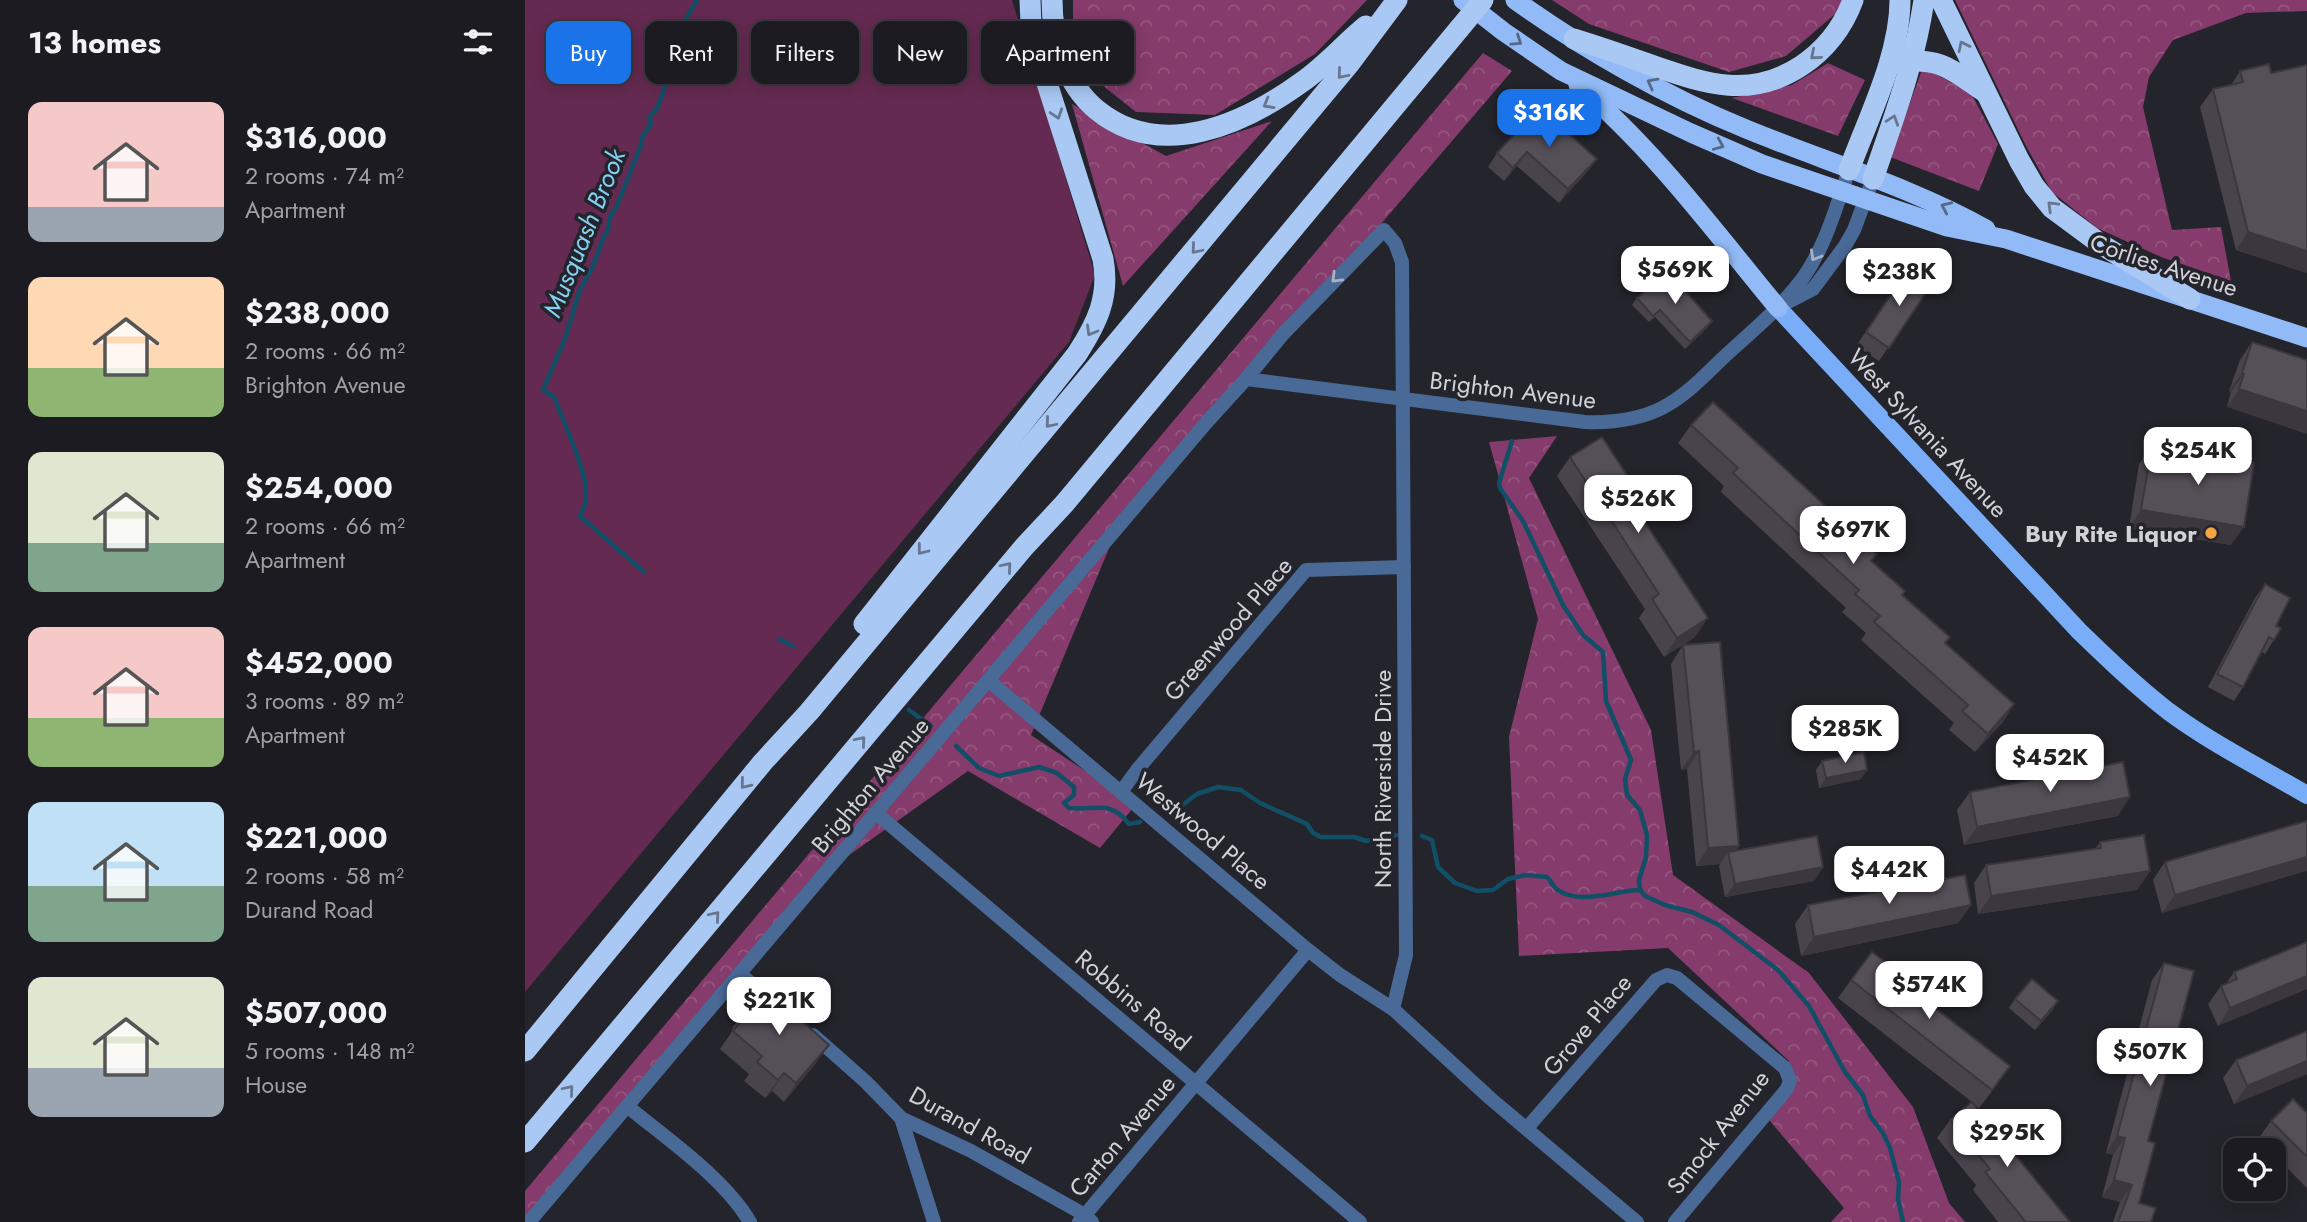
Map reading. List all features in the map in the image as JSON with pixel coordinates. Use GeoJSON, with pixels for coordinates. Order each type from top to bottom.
{"type":"FeatureCollection","features":[{"type":"Feature","properties":{"kind":"highway"},"geometry":{"type":"LineString","coordinates":[[763,762],[799,706],[1077,354],[1101,312],[1105,289],[1103,259],[1039,58],[1031,24],[1030,0]]}},
{"type":"Feature","properties":{"kind":"highway"},"geometry":{"type":"LineString","coordinates":[[1052,0],[1059,47],[1067,69],[1084,97],[1108,119],[1127,129],[1150,135],[1172,136],[1218,128],[1269,104],[1321,67],[1397,0]]}},
{"type":"Feature","properties":{"kind":"highway"},"geometry":{"type":"LineString","coordinates":[[525,1051],[763,762],[809,712],[1332,85],[1397,0]]}},
{"type":"Feature","properties":{"kind":"highway"},"geometry":{"type":"LineString","coordinates":[[1463,0],[1561,71],[1609,111],[1778,307]]}},
{"type":"Feature","properties":{"kind":"highway"},"geometry":{"type":"LineString","coordinates":[[525,1143],[1015,557],[1101,461],[1483,0]]}},
{"type":"Feature","properties":{"kind":"highway"},"geometry":{"type":"LineString","coordinates":[[1515,0],[1549,25],[1703,111],[1947,207],[2006,239]]}},
{"type":"Feature","properties":{"kind":"highway"},"geometry":{"type":"LineString","coordinates":[[1574,39],[1702,82],[1732,86],[1758,84],[1793,71],[1811,60],[1839,29],[1853,0]]}},
{"type":"Feature","properties":{"kind":"highway"},"geometry":{"type":"LineString","coordinates":[[1849,170],[1889,63],[1898,27],[1900,0]]}},
{"type":"Feature","properties":{"kind":"highway"},"geometry":{"type":"LineString","coordinates":[[1873,179],[1912,61],[1924,0]]}},
{"type":"Feature","properties":{"kind":"highway"},"geometry":{"type":"LineString","coordinates":[[1941,0],[2019,160],[2034,186],[2052,208],[2102,245],[2190,299]]}},
{"type":"Feature","properties":{"kind":"highway"},"geometry":{"type":"LineString","coordinates":[[1889,63],[1929,61],[1948,67],[1985,92]]}},
{"type":"Feature","properties":{"kind":"highway"},"geometry":{"type":"LineString","coordinates":[[1561,71],[1750,159],[1947,227],[2006,239]]}},
{"type":"Feature","properties":{"kind":"highway","name":"Corlies Avenue"},"geometry":{"type":"LineString","coordinates":[[2006,239],[2307,338]]}},
{"type":"Feature","properties":{"kind":"main road","name":"West Sylvania Avenue"},"geometry":{"type":"LineString","coordinates":[[1778,307],[2079,631],[2140,688],[2189,725],[2307,795]]}},
{"type":"Feature","properties":{"kind":"street","name":"Brighton Avenue"},"geometry":{"type":"LineString","coordinates":[[1246,379],[1585,422],[1606,423],[1636,418],[1660,409],[1689,390],[1778,307],[1803,277],[1822,243],[1836,213],[1849,170]]}},
{"type":"Feature","properties":{"kind":"street","name":"Brighton Avenue"},"geometry":{"type":"LineString","coordinates":[[1778,307],[1813,289],[1845,246],[1873,179]]}},
{"type":"Feature","properties":{"kind":"street","name":"Brighton Avenue"},"geometry":{"type":"LineString","coordinates":[[529,1222],[1206,423],[1283,334],[1384,230]]}},
{"type":"Feature","properties":{"kind":"street","name":"North Riverside Drive"},"geometry":{"type":"LineString","coordinates":[[1384,230],[1395,243],[1402,262],[1406,955],[1393,1009]]}},
{"type":"Feature","properties":{"kind":"street","name":"Greenwood Place"},"geometry":{"type":"LineString","coordinates":[[1121,792],[1306,569],[1403,567]]}},
{"type":"Feature","properties":{"kind":"street","name":"Westwood Place"},"geometry":{"type":"LineString","coordinates":[[988,680],[1308,950],[1340,975],[1393,1009]]}},
{"type":"Feature","properties":{"kind":"street","name":"Robbins Road"},"geometry":{"type":"LineString","coordinates":[[876,813],[1360,1222]]}},
{"type":"Feature","properties":{"kind":"street","name":"Carton Avenue"},"geometry":{"type":"LineString","coordinates":[[1085,1220],[1308,950]]}},
{"type":"Feature","properties":{"kind":"street"},"geometry":{"type":"LineString","coordinates":[[740,974],[782,1009]]}},
{"type":"Feature","properties":{"kind":"street","name":"Grove Place"},"geometry":{"type":"LineString","coordinates":[[1527,1128],[1660,976],[1672,975],[1677,978],[1785,1069]]}},
{"type":"Feature","properties":{"kind":"street"},"geometry":{"type":"LineString","coordinates":[[1393,1009],[1637,1222]]}},
{"type":"Feature","properties":{"kind":"street","name":"Durand Road"},"geometry":{"type":"LineString","coordinates":[[803,1027],[866,1082],[901,1118],[971,1151],[1085,1220]]}},
{"type":"Feature","properties":{"kind":"street","name":"Smock Avenue"},"geometry":{"type":"LineString","coordinates":[[1675,1222],[1787,1089],[1790,1081],[1785,1069]]}},
{"type":"Feature","properties":{"kind":"street"},"geometry":{"type":"LineString","coordinates":[[627,1106],[716,1181],[735,1200],[750,1222]]}},
{"type":"Feature","properties":{"kind":"street"},"geometry":{"type":"LineString","coordinates":[[901,1118],[934,1222]]}},
{"type":"Feature","properties":{"kind":"shaded area"},"geometry":{"type":"Polygon","coordinates":[[[525,0],[1012,0],[1018,21],[981,21],[981,84],[1037,84],[1095,275],[1069,342],[525,992],[525,0]]]}},
{"type":"Feature","properties":{"kind":"green space"},"geometry":{"type":"Polygon","coordinates":[[[1073,0],[1367,0],[1315,54],[1215,115],[1136,112],[1101,84],[1134,84],[1134,21],[1073,21],[1073,0]]]}},
{"type":"Feature","properties":{"kind":"green space"},"geometry":{"type":"Polygon","coordinates":[[[1552,0],[1842,0],[1841,9],[1786,56],[1729,72],[1589,24],[1552,0]]]}},
{"type":"Feature","properties":{"kind":"green space"},"geometry":{"type":"Polygon","coordinates":[[[1955,0],[2307,0],[2307,11],[2246,13],[2173,40],[2149,77],[2143,107],[2172,230],[2221,227],[2231,281],[2161,257],[2097,228],[2052,192],[2027,148],[1955,0]]]}},
{"type":"Feature","properties":{"kind":"green space"},"geometry":{"type":"Polygon","coordinates":[[[1483,53],[1512,71],[1115,534],[1031,735],[1114,790],[1133,808],[1100,848],[968,771],[828,870],[525,1222],[525,1191],[1483,53]]]}},
{"type":"Feature","properties":{"kind":"green space"},"geometry":{"type":"Polygon","coordinates":[[[1828,63],[1865,80],[1838,136],[1732,98],[1792,85],[1828,63]]]}},
{"type":"Feature","properties":{"kind":"green space"},"geometry":{"type":"Polygon","coordinates":[[[1923,67],[1971,93],[1998,144],[1979,191],[1890,157],[1923,67]]]}},
{"type":"Feature","properties":{"kind":"green space"},"geometry":{"type":"Polygon","coordinates":[[[1072,104],[1166,156],[1272,121],[1123,286],[1072,104]]]}},
{"type":"Feature","properties":{"kind":"green space"},"geometry":{"type":"Polygon","coordinates":[[[1557,436],[1529,478],[1651,730],[1673,875],[1809,973],[1913,1107],[1949,1203],[1965,1222],[1831,1222],[1844,1208],[1770,1121],[1789,1061],[1668,948],[1519,956],[1509,737],[1538,619],[1489,442],[1557,436]]]}},
{"type":"Feature","properties":{"kind":"building"},"geometry":{"type":"Polygon","coordinates":[[[2269,64],[2271,73],[2307,65],[2307,251],[2248,232],[2213,89],[2243,82],[2240,71],[2269,64]]]}},
{"type":"Feature","properties":{"kind":"building"},"geometry":{"type":"Polygon","coordinates":[[[1539,107],[1597,159],[1568,189],[1527,152],[1513,168],[1497,153],[1539,107]]]}},
{"type":"Feature","properties":{"kind":"building"},"geometry":{"type":"Polygon","coordinates":[[[1913,269],[1933,282],[1889,348],[1866,332],[1905,274],[1909,277],[1913,269]]]}},
{"type":"Feature","properties":{"kind":"building"},"geometry":{"type":"Polygon","coordinates":[[[1667,271],[1712,321],[1690,342],[1660,310],[1653,316],[1637,298],[1667,271]]]}},
{"type":"Feature","properties":{"kind":"building"},"geometry":{"type":"Polygon","coordinates":[[[2252,342],[2307,360],[2307,411],[2239,389],[2252,342]]]}},
{"type":"Feature","properties":{"kind":"building"},"geometry":{"type":"Polygon","coordinates":[[[1713,402],[1877,554],[1871,561],[1905,591],[1902,595],[1950,637],[1945,643],[2014,704],[1988,734],[1962,711],[1968,705],[1874,622],[1880,616],[1855,594],[1859,590],[1733,473],[1738,468],[1691,425],[1713,402]]]}},
{"type":"Feature","properties":{"kind":"building"},"geometry":{"type":"Polygon","coordinates":[[[1602,437],[1645,503],[1636,509],[1708,618],[1677,638],[1652,599],[1659,594],[1570,457],[1602,437]]]}},
{"type":"Feature","properties":{"kind":"building"},"geometry":{"type":"Polygon","coordinates":[[[2152,446],[2254,463],[2244,527],[2141,510],[2152,446]]]}},
{"type":"Feature","properties":{"kind":"building"},"geometry":{"type":"Polygon","coordinates":[[[2265,584],[2290,598],[2276,626],[2281,628],[2274,640],[2269,637],[2243,687],[2217,674],[2265,584]]]}},
{"type":"Feature","properties":{"kind":"building"},"geometry":{"type":"Polygon","coordinates":[[[1720,642],[1739,846],[1708,848],[1699,751],[1694,752],[1683,645],[1720,642]]]}},
{"type":"Feature","properties":{"kind":"building"},"geometry":{"type":"Polygon","coordinates":[[[1864,752],[1867,770],[1826,778],[1822,761],[1864,752]]]}},
{"type":"Feature","properties":{"kind":"building"},"geometry":{"type":"Polygon","coordinates":[[[2123,762],[2130,797],[1977,827],[1970,792],[2123,762]]]}},
{"type":"Feature","properties":{"kind":"building"},"geometry":{"type":"Polygon","coordinates":[[[2307,821],[2307,857],[2175,895],[2165,862],[2307,821]]]}},
{"type":"Feature","properties":{"kind":"building"},"geometry":{"type":"Polygon","coordinates":[[[2144,835],[2150,871],[1991,896],[1986,865],[2101,848],[2100,842],[2144,835]]]}},
{"type":"Feature","properties":{"kind":"building"},"geometry":{"type":"Polygon","coordinates":[[[1817,836],[1823,867],[1735,884],[1728,852],[1817,836]]]}},
{"type":"Feature","properties":{"kind":"building"},"geometry":{"type":"Polygon","coordinates":[[[1965,875],[1971,905],[1814,937],[1808,905],[1965,875]]]}},
{"type":"Feature","properties":{"kind":"building"},"geometry":{"type":"Polygon","coordinates":[[[2307,942],[2307,976],[2230,1008],[2221,986],[2237,979],[2234,972],[2307,942]]]}},
{"type":"Feature","properties":{"kind":"building"},"geometry":{"type":"Polygon","coordinates":[[[1872,952],[1909,980],[1905,985],[2010,1066],[1992,1090],[1851,980],[1872,952]]]}},
{"type":"Feature","properties":{"kind":"building"},"geometry":{"type":"Polygon","coordinates":[[[2164,963],[2194,971],[2148,1141],[2155,1143],[2139,1203],[2156,1208],[2151,1222],[2118,1222],[2132,1185],[2114,1180],[2125,1138],[2117,1136],[2164,963]]]}},
{"type":"Feature","properties":{"kind":"building"},"geometry":{"type":"Polygon","coordinates":[[[2032,979],[2058,1001],[2041,1021],[2015,999],[2032,979]]]}},
{"type":"Feature","properties":{"kind":"building"},"geometry":{"type":"Polygon","coordinates":[[[764,987],[829,1045],[796,1083],[784,1073],[778,1080],[757,1062],[762,1056],[733,1031],[745,1016],[745,1009],[764,987]]]}},
{"type":"Feature","properties":{"kind":"building"},"geometry":{"type":"Polygon","coordinates":[[[2307,1031],[2307,1061],[2247,1086],[2236,1060],[2307,1031]]]}},
{"type":"Feature","properties":{"kind":"building"},"geometry":{"type":"Polygon","coordinates":[[[2293,1099],[2307,1113],[2307,1157],[2271,1121],[2293,1099]]]}},
{"type":"Feature","properties":{"kind":"building"},"geometry":{"type":"Polygon","coordinates":[[[1972,1102],[2070,1222],[2024,1222],[1985,1172],[1990,1169],[1950,1120],[1972,1102]]]}},
{"type":"Feature","properties":{"kind":"waterway","name":"Musquash Brook"},"geometry":{"type":"LineString","coordinates":[[644,572],[580,516],[586,502],[585,481],[554,397],[543,390],[566,336],[579,292],[607,233],[611,214],[616,208],[642,137],[651,124],[649,117],[656,110],[662,96],[685,20],[697,0]]}},
{"type":"Feature","properties":{"kind":"waterway"},"geometry":{"type":"LineString","coordinates":[[1512,441],[1499,483],[1500,488],[1523,521],[1563,605],[1583,635],[1603,652],[1606,701],[1631,760],[1625,779],[1627,795],[1640,810],[1647,835],[1646,857],[1639,880],[1640,890]]}},
{"type":"Feature","properties":{"kind":"waterway","name":"Musquash Brook"},"geometry":{"type":"LineString","coordinates":[[779,639],[793,646]]}},
{"type":"Feature","properties":{"kind":"waterway","name":"Musquash Brook"},"geometry":{"type":"LineString","coordinates":[[909,710],[931,726]]}},
{"type":"Feature","properties":{"kind":"waterway","name":"Musquash Brook"},"geometry":{"type":"LineString","coordinates":[[956,746],[979,768],[999,776],[1039,767],[1057,773],[1074,787],[1074,795],[1064,803],[1069,808],[1109,809],[1116,811],[1129,824],[1140,822]]}},
{"type":"Feature","properties":{"kind":"waterway","name":"Musquash Brook"},"geometry":{"type":"LineString","coordinates":[[1173,812],[1197,794],[1218,787],[1241,790],[1260,803],[1307,824],[1313,833],[1321,837],[1354,837],[1366,841],[1396,835]]}},
{"type":"Feature","properties":{"kind":"waterway","name":"Musquash Brook"},"geometry":{"type":"LineString","coordinates":[[1422,836],[1432,840],[1438,867],[1455,883],[1477,891],[1493,890],[1508,879],[1526,875],[1547,877],[1555,888],[1577,897],[1640,890],[1645,896],[1665,905],[1692,912],[1719,925],[1778,970],[1809,1006],[1845,1072],[1863,1095],[1870,1116],[1883,1133],[1899,1182],[1898,1199],[1903,1222]]}},
{"type":"Feature","properties":{"kind":"place","name":"Buy Rite Liquor"},"geometry":{"type":"Point","coordinates":[2211,533]}}]}
